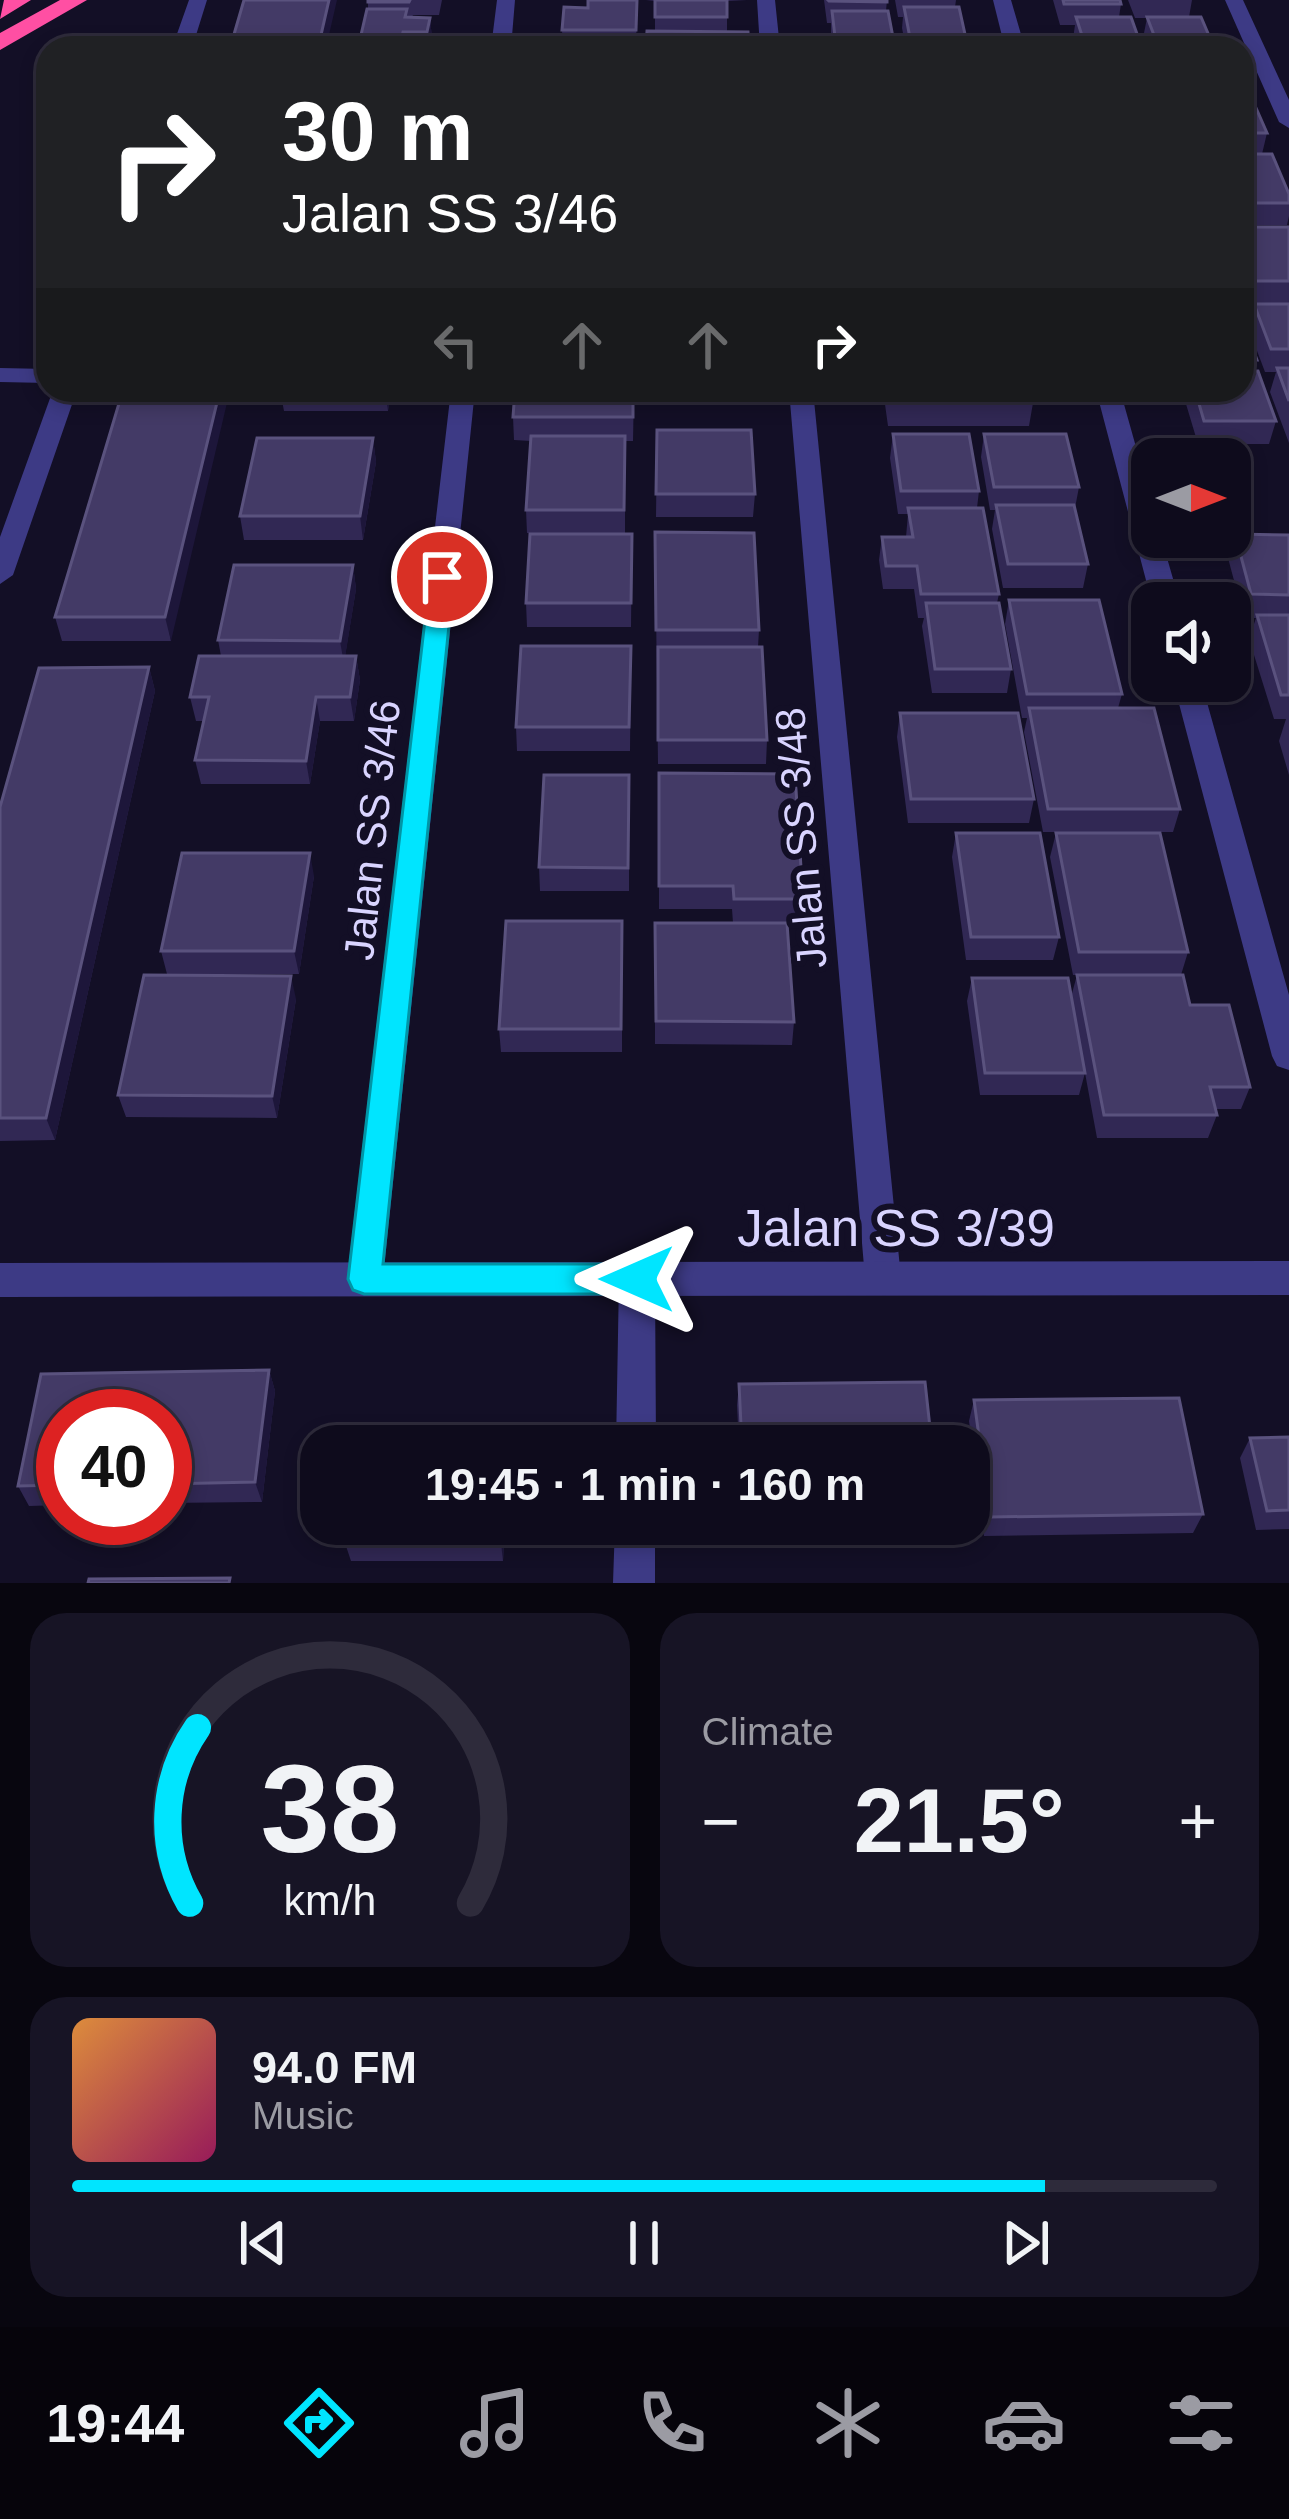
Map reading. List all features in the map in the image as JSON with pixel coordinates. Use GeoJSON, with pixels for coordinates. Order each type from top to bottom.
{"type":"FeatureCollection","features":[{"type":"Feature","properties":{"kind":"highway"},"geometry":{"type":"LineString","coordinates":[[0,12],[20,0]]}},
{"type":"Feature","properties":{"kind":"highway"},"geometry":{"type":"LineString","coordinates":[[0,43],[76,0]]}},
{"type":"Feature","properties":{"kind":"street"},"geometry":{"type":"LineString","coordinates":[[186,36],[198,0]]}},
{"type":"Feature","properties":{"kind":"street"},"geometry":{"type":"LineString","coordinates":[[502,36],[506,0]]}},
{"type":"Feature","properties":{"kind":"street"},"geometry":{"type":"LineString","coordinates":[[766,0],[769,36]]}},
{"type":"Feature","properties":{"kind":"street"},"geometry":{"type":"LineString","coordinates":[[1002,0],[1012,36]]}},
{"type":"Feature","properties":{"kind":"street"},"geometry":{"type":"LineString","coordinates":[[1234,0],[1250,36]]}},
{"type":"Feature","properties":{"kind":"street"},"geometry":{"type":"LineString","coordinates":[[1254,44],[1289,122]]}},
{"type":"Feature","properties":{"kind":"street"},"geometry":{"type":"LineString","coordinates":[[0,375],[36,376]]}},
{"type":"Feature","properties":{"kind":"street"},"geometry":{"type":"LineString","coordinates":[[0,575],[61,402]]}},
{"type":"Feature","properties":{"kind":"street","name":"Jalan SS 3/46"},"geometry":{"type":"LineString","coordinates":[[364,1279],[462,402]]}},
{"type":"Feature","properties":{"kind":"street","name":"Jalan SS 3/48"},"geometry":{"type":"LineString","coordinates":[[802,402],[883,1279]]}},
{"type":"Feature","properties":{"kind":"street"},"geometry":{"type":"LineString","coordinates":[[1111,402],[1160,582]]}},
{"type":"Feature","properties":{"kind":"street"},"geometry":{"type":"LineString","coordinates":[[1193,702],[1289,1055]]}},
{"type":"Feature","properties":{"kind":"street"},"geometry":{"type":"LineString","coordinates":[[636,1425],[637,1279]]}},
{"type":"Feature","properties":{"kind":"street","name":"Jalan SS 3/39"},"geometry":{"type":"LineString","coordinates":[[0,1280],[1289,1279]]}},
{"type":"Feature","properties":{"kind":"street"},"geometry":{"type":"LineString","coordinates":[[634,1583],[635,1545]]}},
{"type":"Feature","properties":{"kind":"building"},"geometry":{"type":"Polygon","coordinates":[[[244,0],[329,0],[321,36],[234,36],[244,0]]]}},
{"type":"Feature","properties":{"kind":"building"},"geometry":{"type":"Polygon","coordinates":[[[588,0],[637,0],[636,30],[562,30],[564,7],[588,8],[588,0]]]}},
{"type":"Feature","properties":{"kind":"building"},"geometry":{"type":"Polygon","coordinates":[[[655,0],[727,0],[727,17],[655,17],[655,0]]]}},
{"type":"Feature","properties":{"kind":"building"},"geometry":{"type":"Polygon","coordinates":[[[1063,0],[1120,0],[1121,4],[1064,4],[1063,0]]]}},
{"type":"Feature","properties":{"kind":"building"},"geometry":{"type":"Polygon","coordinates":[[[904,7],[959,7],[965,36],[910,36],[904,7]]]}},
{"type":"Feature","properties":{"kind":"building"},"geometry":{"type":"Polygon","coordinates":[[[367,9],[407,9],[405,17],[430,18],[427,32],[361,36],[367,9]]]}},
{"type":"Feature","properties":{"kind":"building"},"geometry":{"type":"Polygon","coordinates":[[[832,11],[888,11],[893,36],[835,36],[832,11]]]}},
{"type":"Feature","properties":{"kind":"building"},"geometry":{"type":"Polygon","coordinates":[[[1076,17],[1131,17],[1138,36],[1082,36],[1076,17]]]}},
{"type":"Feature","properties":{"kind":"building"},"geometry":{"type":"Polygon","coordinates":[[[1147,17],[1201,17],[1209,36],[1154,36],[1147,17]]]}},
{"type":"Feature","properties":{"kind":"building"},"geometry":{"type":"Polygon","coordinates":[[[647,31],[748,32],[748,36],[647,36],[647,31]]]}},
{"type":"Feature","properties":{"kind":"building"},"geometry":{"type":"Polygon","coordinates":[[[1254,103],[1267,133],[1254,133],[1254,103]]]}},
{"type":"Feature","properties":{"kind":"building"},"geometry":{"type":"Polygon","coordinates":[[[1254,154],[1272,154],[1289,203],[1254,203],[1254,154]]]}},
{"type":"Feature","properties":{"kind":"building"},"geometry":{"type":"Polygon","coordinates":[[[1254,227],[1289,227],[1289,281],[1254,281],[1254,227]]]}},
{"type":"Feature","properties":{"kind":"building"},"geometry":{"type":"Polygon","coordinates":[[[1254,304],[1289,304],[1289,349],[1271,349],[1254,304]]]}},
{"type":"Feature","properties":{"kind":"building"},"geometry":{"type":"Polygon","coordinates":[[[1277,368],[1289,368],[1289,401],[1277,368]]]}},
{"type":"Feature","properties":{"kind":"building"},"geometry":{"type":"Polygon","coordinates":[[[1254,371],[1258,371],[1276,421],[1204,421],[1198,402],[1254,402],[1254,371]]]}},
{"type":"Feature","properties":{"kind":"building"},"geometry":{"type":"Polygon","coordinates":[[[119,402],[217,402],[165,617],[55,617],[119,402]]]}},
{"type":"Feature","properties":{"kind":"building"},"geometry":{"type":"Polygon","coordinates":[[[514,402],[633,402],[633,417],[513,417],[514,402]]]}},
{"type":"Feature","properties":{"kind":"building"},"geometry":{"type":"Polygon","coordinates":[[[891,402],[1033,403],[891,403],[891,402]]]}},
{"type":"Feature","properties":{"kind":"building"},"geometry":{"type":"Polygon","coordinates":[[[657,430],[751,430],[755,494],[656,494],[657,430]]]}},
{"type":"Feature","properties":{"kind":"building"},"geometry":{"type":"Polygon","coordinates":[[[893,434],[969,434],[979,491],[901,491],[893,434]]]}},
{"type":"Feature","properties":{"kind":"building"},"geometry":{"type":"Polygon","coordinates":[[[984,434],[1066,434],[1079,487],[994,487],[984,434]]]}},
{"type":"Feature","properties":{"kind":"building"},"geometry":{"type":"Polygon","coordinates":[[[531,436],[625,436],[624,510],[526,510],[531,436]]]}},
{"type":"Feature","properties":{"kind":"building"},"geometry":{"type":"Polygon","coordinates":[[[257,438],[373,438],[360,516],[240,516],[257,438]]]}},
{"type":"Feature","properties":{"kind":"building"},"geometry":{"type":"Polygon","coordinates":[[[996,505],[1074,505],[1088,564],[1008,564],[996,505]]]}},
{"type":"Feature","properties":{"kind":"building"},"geometry":{"type":"Polygon","coordinates":[[[908,508],[983,508],[999,594],[921,594],[917,566],[886,566],[882,537],[913,537],[908,508]]]}},
{"type":"Feature","properties":{"kind":"building"},"geometry":{"type":"Polygon","coordinates":[[[655,532],[754,533],[759,630],[656,630],[655,532]]]}},
{"type":"Feature","properties":{"kind":"building"},"geometry":{"type":"Polygon","coordinates":[[[530,534],[632,534],[631,603],[526,603],[530,534]]]}},
{"type":"Feature","properties":{"kind":"building"},"geometry":{"type":"Polygon","coordinates":[[[1251,534],[1289,535],[1289,595],[1251,594],[1241,558],[1251,558],[1251,534]]]}},
{"type":"Feature","properties":{"kind":"building"},"geometry":{"type":"Polygon","coordinates":[[[234,565],[353,565],[340,641],[218,640],[234,565]]]}},
{"type":"Feature","properties":{"kind":"building"},"geometry":{"type":"Polygon","coordinates":[[[1009,600],[1099,600],[1122,694],[1027,694],[1009,600]]]}},
{"type":"Feature","properties":{"kind":"building"},"geometry":{"type":"Polygon","coordinates":[[[926,603],[999,603],[1011,669],[935,669],[926,603]]]}},
{"type":"Feature","properties":{"kind":"building"},"geometry":{"type":"Polygon","coordinates":[[[1257,615],[1289,615],[1289,695],[1281,695],[1257,615]]]}},
{"type":"Feature","properties":{"kind":"building"},"geometry":{"type":"Polygon","coordinates":[[[521,646],[631,646],[629,727],[516,727],[521,646]]]}},
{"type":"Feature","properties":{"kind":"building"},"geometry":{"type":"Polygon","coordinates":[[[658,647],[762,647],[767,740],[658,740],[658,647]]]}},
{"type":"Feature","properties":{"kind":"building"},"geometry":{"type":"Polygon","coordinates":[[[199,656],[356,656],[350,697],[316,697],[306,761],[195,760],[209,697],[190,697],[199,656]]]}},
{"type":"Feature","properties":{"kind":"building"},"geometry":{"type":"Polygon","coordinates":[[[149,667],[46,1118],[0,1118],[0,807],[39,668],[149,667]]]}},
{"type":"Feature","properties":{"kind":"building"},"geometry":{"type":"Polygon","coordinates":[[[1029,708],[1154,708],[1180,809],[1048,809],[1029,708]]]}},
{"type":"Feature","properties":{"kind":"building"},"geometry":{"type":"Polygon","coordinates":[[[900,713],[1018,713],[1034,799],[911,799],[900,713]]]}},
{"type":"Feature","properties":{"kind":"building"},"geometry":{"type":"Polygon","coordinates":[[[659,773],[795,774],[803,899],[734,899],[733,886],[659,886],[659,773]]]}},
{"type":"Feature","properties":{"kind":"building"},"geometry":{"type":"Polygon","coordinates":[[[544,775],[629,775],[628,868],[539,867],[544,775]]]}},
{"type":"Feature","properties":{"kind":"building"},"geometry":{"type":"Polygon","coordinates":[[[956,833],[1040,833],[1059,937],[971,937],[956,833]]]}},
{"type":"Feature","properties":{"kind":"building"},"geometry":{"type":"Polygon","coordinates":[[[1056,833],[1160,833],[1188,952],[1079,952],[1056,833]]]}},
{"type":"Feature","properties":{"kind":"building"},"geometry":{"type":"Polygon","coordinates":[[[182,853],[310,853],[294,951],[161,951],[182,853]]]}},
{"type":"Feature","properties":{"kind":"building"},"geometry":{"type":"Polygon","coordinates":[[[506,921],[622,921],[621,1029],[499,1029],[506,921]]]}},
{"type":"Feature","properties":{"kind":"building"},"geometry":{"type":"Polygon","coordinates":[[[655,923],[787,923],[794,1022],[656,1021],[655,923]]]}},
{"type":"Feature","properties":{"kind":"building"},"geometry":{"type":"Polygon","coordinates":[[[144,975],[291,976],[272,1096],[118,1095],[144,975]]]}},
{"type":"Feature","properties":{"kind":"building"},"geometry":{"type":"Polygon","coordinates":[[[1077,975],[1183,975],[1190,1005],[1229,1005],[1250,1087],[1210,1087],[1217,1115],[1104,1115],[1077,975]]]}},
{"type":"Feature","properties":{"kind":"building"},"geometry":{"type":"Polygon","coordinates":[[[972,978],[1068,978],[1085,1073],[985,1073],[972,978]]]}},
{"type":"Feature","properties":{"kind":"building"},"geometry":{"type":"Polygon","coordinates":[[[269,1370],[255,1482],[192,1483],[192,1389],[38,1389],[41,1374],[269,1370]]]}},
{"type":"Feature","properties":{"kind":"building"},"geometry":{"type":"Polygon","coordinates":[[[925,1382],[930,1425],[741,1425],[739,1384],[925,1382]]]}},
{"type":"Feature","properties":{"kind":"building"},"geometry":{"type":"Polygon","coordinates":[[[36,1398],[36,1486],[18,1486],[36,1398]]]}},
{"type":"Feature","properties":{"kind":"building"},"geometry":{"type":"Polygon","coordinates":[[[1179,1398],[1203,1514],[990,1517],[990,1425],[977,1425],[974,1400],[1179,1398]]]}},
{"type":"Feature","properties":{"kind":"building"},"geometry":{"type":"Polygon","coordinates":[[[358,1424],[507,1424],[507,1425],[358,1424]]]}},
{"type":"Feature","properties":{"kind":"building"},"geometry":{"type":"Polygon","coordinates":[[[1289,1437],[1289,1510],[1267,1511],[1250,1438],[1289,1437]]]}},
{"type":"Feature","properties":{"kind":"building"},"geometry":{"type":"Polygon","coordinates":[[[230,1578],[229,1583],[88,1583],[89,1579],[230,1578]]]}},
{"type":"Feature","properties":{"kind":"route"},"geometry":{"type":"LineString","coordinates":[[442,577],[364,1279],[637,1279]]}}]}
